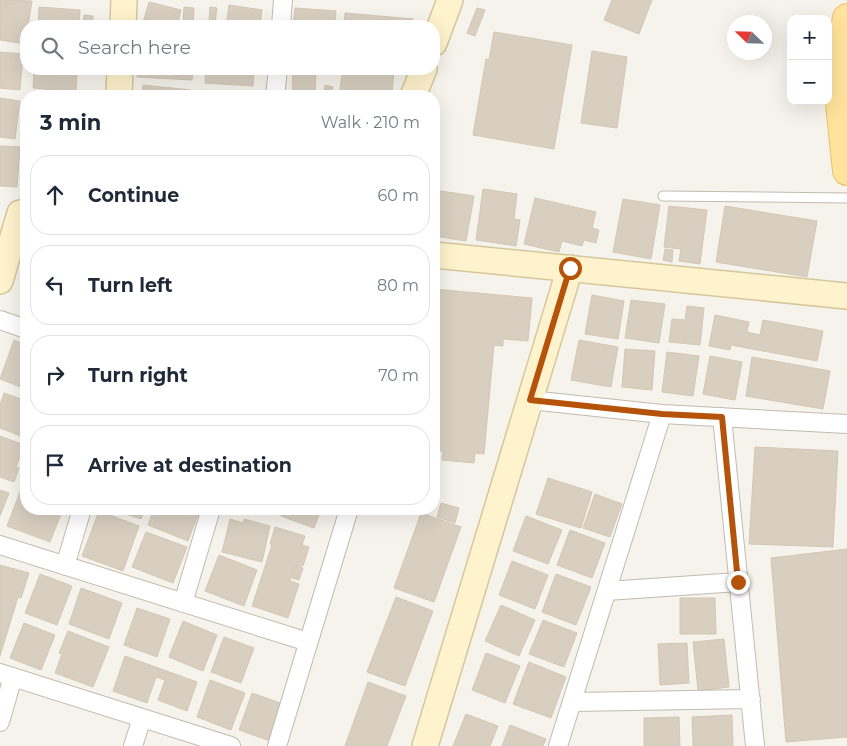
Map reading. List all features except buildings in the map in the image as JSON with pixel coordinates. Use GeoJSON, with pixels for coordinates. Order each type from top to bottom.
{"type":"FeatureCollection","features":[{"type":"Feature","properties":{"kind":"main road"},"geometry":{"type":"LineString","coordinates":[[847,18],[837,75],[847,171]]}},
{"type":"Feature","properties":{"kind":"street"},"geometry":{"type":"LineString","coordinates":[[123,20],[124,0]]}},
{"type":"Feature","properties":{"kind":"street"},"geometry":{"type":"LineString","coordinates":[[281,20],[283,0]]}},
{"type":"Feature","properties":{"kind":"street"},"geometry":{"type":"LineString","coordinates":[[440,27],[450,0],[442,0]]}},
{"type":"Feature","properties":{"kind":"street"},"geometry":{"type":"LineString","coordinates":[[119,90],[120,75]]}},
{"type":"Feature","properties":{"kind":"street"},"geometry":{"type":"LineString","coordinates":[[276,90],[277,75]]}},
{"type":"Feature","properties":{"kind":"street"},"geometry":{"type":"LineString","coordinates":[[415,90],[422,75]]}},
{"type":"Feature","properties":{"kind":"street"},"geometry":{"type":"LineString","coordinates":[[0,281],[15,213]]}},
{"type":"Feature","properties":{"kind":"street"},"geometry":{"type":"LineString","coordinates":[[440,256],[847,296]]}},
{"type":"Feature","properties":{"kind":"street"},"geometry":{"type":"LineString","coordinates":[[425,746],[570,268]]}},
{"type":"Feature","properties":{"kind":"street"},"geometry":{"type":"LineString","coordinates":[[0,320],[20,327]]}},
{"type":"Feature","properties":{"kind":"street"},"geometry":{"type":"LineString","coordinates":[[530,400],[662,414],[847,424]]}},
{"type":"Feature","properties":{"kind":"street"},"geometry":{"type":"LineString","coordinates":[[558,746],[662,414]]}},
{"type":"Feature","properties":{"kind":"street"},"geometry":{"type":"LineString","coordinates":[[722,417],[755,746]]}},
{"type":"Feature","properties":{"kind":"street"},"geometry":{"type":"LineString","coordinates":[[65,566],[80,515]]}},
{"type":"Feature","properties":{"kind":"street"},"geometry":{"type":"LineString","coordinates":[[183,603],[209,515]]}},
{"type":"Feature","properties":{"kind":"street"},"geometry":{"type":"LineString","coordinates":[[277,746],[347,515]]}},
{"type":"Feature","properties":{"kind":"street"},"geometry":{"type":"LineString","coordinates":[[0,545],[308,642]]}},
{"type":"Feature","properties":{"kind":"street"},"geometry":{"type":"LineString","coordinates":[[607,592],[738,582]]}},
{"type":"Feature","properties":{"kind":"street"},"geometry":{"type":"LineString","coordinates":[[0,722],[6,675],[231,746]]}},
{"type":"Feature","properties":{"kind":"street"},"geometry":{"type":"LineString","coordinates":[[572,702],[751,699]]}},
{"type":"Feature","properties":{"kind":"street"},"geometry":{"type":"LineString","coordinates":[[133,746],[142,718]]}},
{"type":"Feature","properties":{"kind":"lane"},"geometry":{"type":"LineString","coordinates":[[663,196],[847,198]]}},
{"type":"Feature","properties":{"kind":"route"},"geometry":{"type":"LineString","coordinates":[[570,268],[530,400],[662,414],[722,417],[738,582]]}}]}
